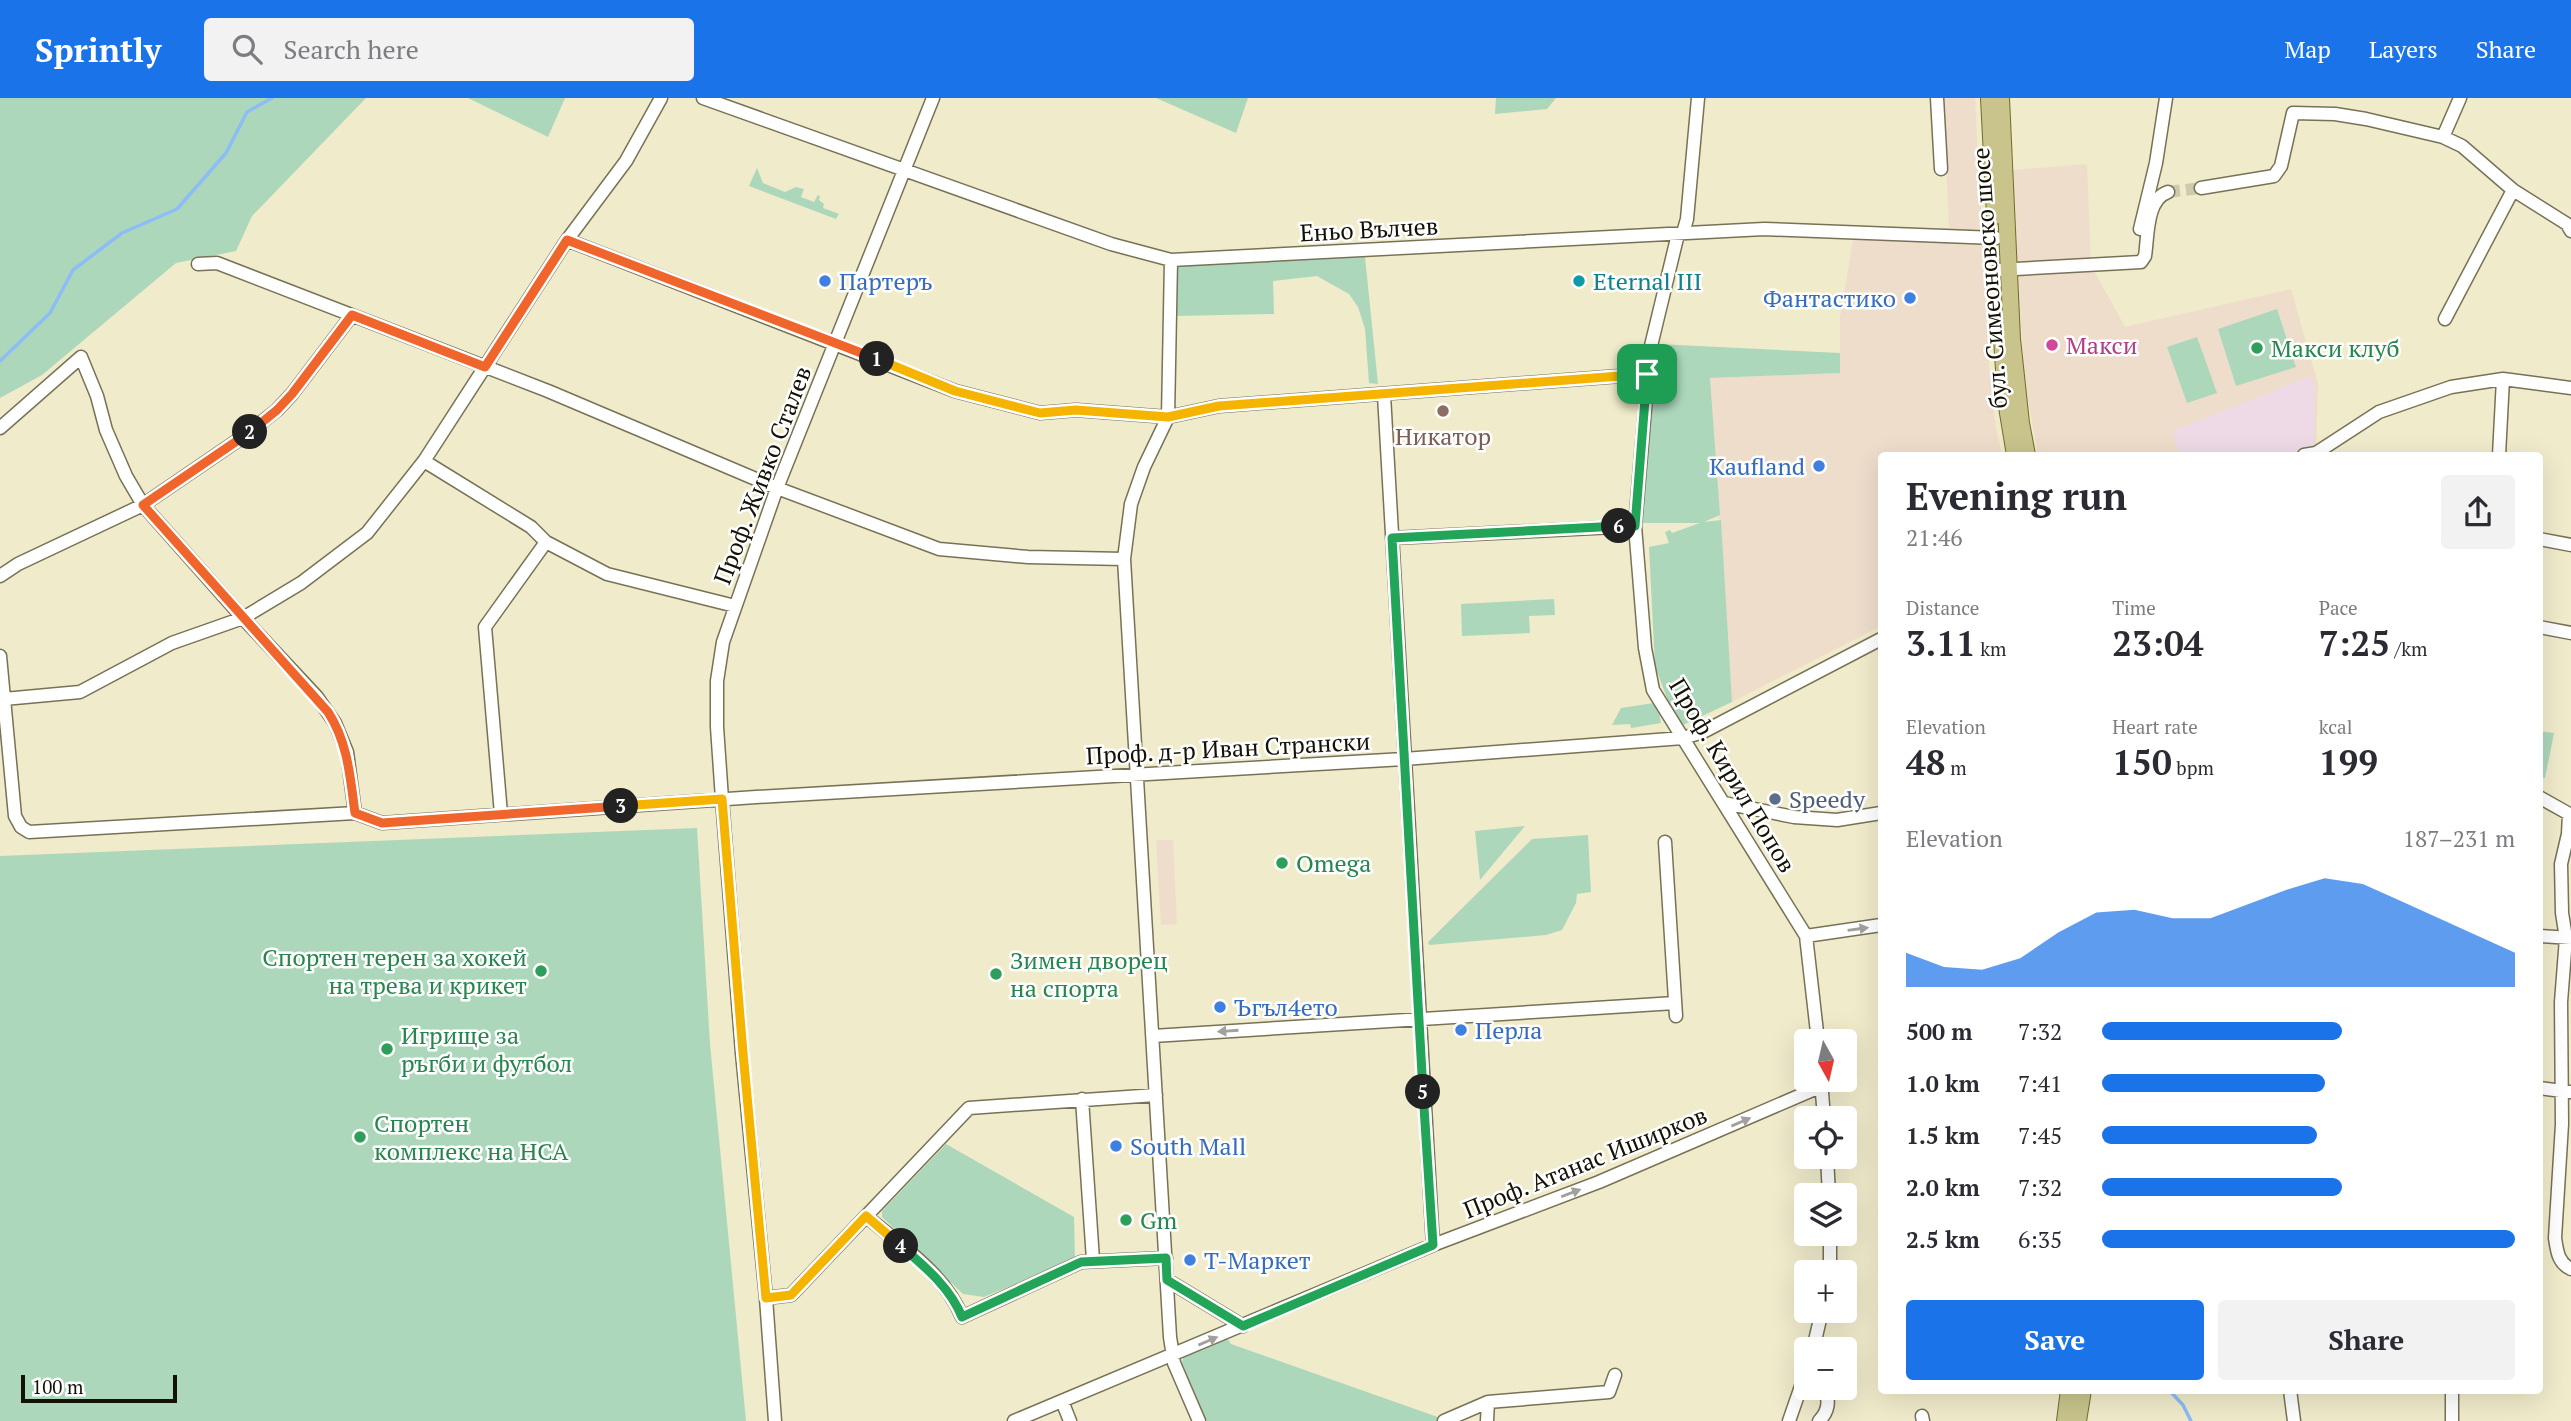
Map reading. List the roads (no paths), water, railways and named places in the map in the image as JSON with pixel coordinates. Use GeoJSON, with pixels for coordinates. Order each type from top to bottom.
{"type":"FeatureCollection","features":[{"type":"Feature","properties":{"kind":"main road","name":"бул. Симеоновско шосе"},"geometry":{"type":"LineString","coordinates":[[1989,98],[1996,238],[2003,270],[2027,452]]}},
{"type":"Feature","properties":{"kind":"main road","name":"бул. Симеоновско шосе"},"geometry":{"type":"LineString","coordinates":[[2001,98],[2006,401],[2014,452]]}},
{"type":"Feature","properties":{"kind":"main road"},"geometry":{"type":"LineString","coordinates":[[2066,1421],[2071,1394]]}},
{"type":"Feature","properties":{"kind":"main road"},"geometry":{"type":"LineString","coordinates":[[2073,1394],[2078,1421]]}},
{"type":"Feature","properties":{"kind":"street"},"geometry":{"type":"LineString","coordinates":[[0,656],[4,699],[80,692],[172,643],[243,618],[301,583],[367,533],[382,518],[424,461],[567,240],[625,161],[661,98]]}},
{"type":"Feature","properties":{"kind":"street","name":"Еньо Вълчев"},"geometry":{"type":"LineString","coordinates":[[703,98],[1111,244],[1171,260],[1763,229],[1996,238]]}},
{"type":"Feature","properties":{"kind":"street","name":"Проф. Живко Сталев"},"geometry":{"type":"LineString","coordinates":[[775,1421],[722,799],[717,727],[718,681],[723,642],[777,488],[933,98]]}},
{"type":"Feature","properties":{"kind":"street","name":"Проф. Кирил Попов"},"geometry":{"type":"LineString","coordinates":[[1698,98],[1686,219],[1653,334],[1647,374],[1635,526],[1645,648],[1653,690],[1806,936],[1817,1029]]}},
{"type":"Feature","properties":{"kind":"street"},"geometry":{"type":"LineString","coordinates":[[1937,98],[1941,169]]}},
{"type":"Feature","properties":{"kind":"street"},"geometry":{"type":"LineString","coordinates":[[2140,229],[2157,163],[2166,98]]}},
{"type":"Feature","properties":{"kind":"street"},"geometry":{"type":"LineString","coordinates":[[2443,136],[2460,98]]}},
{"type":"Feature","properties":{"kind":"street"},"geometry":{"type":"LineString","coordinates":[[2201,188],[2266,178],[2278,172],[2292,113],[2334,114],[2443,136],[2470,152],[2513,190],[2567,223],[2571,231]]}},
{"type":"Feature","properties":{"kind":"street"},"geometry":{"type":"LineString","coordinates":[[2445,319],[2513,190]]}},
{"type":"Feature","properties":{"kind":"street"},"geometry":{"type":"LineString","coordinates":[[2003,270],[2141,262],[2145,256],[2151,211],[2158,197],[2168,192]]}},
{"type":"Feature","properties":{"kind":"street"},"geometry":{"type":"LineString","coordinates":[[567,240],[835,342],[955,391],[1040,413],[1076,410],[1168,417],[1219,406],[1647,374]]}},
{"type":"Feature","properties":{"kind":"street"},"geometry":{"type":"LineString","coordinates":[[1171,260],[1168,417],[1130,504],[1124,559],[1173,1355],[1199,1421]]}},
{"type":"Feature","properties":{"kind":"street"},"geometry":{"type":"LineString","coordinates":[[198,264],[217,263],[485,367],[777,488],[939,549],[1028,557],[1124,559]]}},
{"type":"Feature","properties":{"kind":"street"},"geometry":{"type":"LineString","coordinates":[[0,576],[18,564],[143,505],[247,434],[292,394],[352,315]]}},
{"type":"Feature","properties":{"kind":"street"},"geometry":{"type":"LineString","coordinates":[[0,428],[81,357],[97,396],[106,430],[126,476],[143,505],[317,697],[335,723],[347,752],[355,813]]}},
{"type":"Feature","properties":{"kind":"street"},"geometry":{"type":"LineString","coordinates":[[2499,452],[2503,379]]}},
{"type":"Feature","properties":{"kind":"street"},"geometry":{"type":"LineString","coordinates":[[2314,452],[2395,405],[2451,387],[2503,379],[2571,388]]}},
{"type":"Feature","properties":{"kind":"street"},"geometry":{"type":"LineString","coordinates":[[1384,395],[1433,1245]]}},
{"type":"Feature","properties":{"kind":"street"},"geometry":{"type":"LineString","coordinates":[[424,461],[531,527],[546,542],[607,574],[735,606]]}},
{"type":"Feature","properties":{"kind":"street"},"geometry":{"type":"LineString","coordinates":[[1392,538],[1635,526]]}},
{"type":"Feature","properties":{"kind":"street"},"geometry":{"type":"LineString","coordinates":[[2543,540],[2571,545]]}},
{"type":"Feature","properties":{"kind":"street"},"geometry":{"type":"LineString","coordinates":[[501,814],[485,627],[546,542]]}},
{"type":"Feature","properties":{"kind":"street"},"geometry":{"type":"LineString","coordinates":[[2543,627],[2571,633]]}},
{"type":"Feature","properties":{"kind":"street","name":"Проф. д-р Иван Странски"},"geometry":{"type":"LineString","coordinates":[[4,699],[15,816],[21,827],[29,832],[355,813],[382,823],[722,799],[1404,759],[1683,738],[1703,732],[1878,641]]}},
{"type":"Feature","properties":{"kind":"street"},"geometry":{"type":"LineString","coordinates":[[2543,799],[2570,815],[2561,864],[2568,938],[2561,1002],[2567,1092],[2556,1238],[2558,1254],[2564,1265],[2571,1269]]}},
{"type":"Feature","properties":{"kind":"street"},"geometry":{"type":"LineString","coordinates":[[1724,803],[1794,817],[1837,820],[1878,813]]}},
{"type":"Feature","properties":{"kind":"street"},"geometry":{"type":"LineString","coordinates":[[1153,1036],[1418,1019],[1675,1010],[1665,842]]}},
{"type":"Feature","properties":{"kind":"street"},"geometry":{"type":"LineString","coordinates":[[1806,936],[1878,925]]}},
{"type":"Feature","properties":{"kind":"street"},"geometry":{"type":"LineString","coordinates":[[2543,936],[2568,938]]}},
{"type":"Feature","properties":{"kind":"street"},"geometry":{"type":"LineString","coordinates":[[2543,1089],[2567,1092]]}},
{"type":"Feature","properties":{"kind":"street","name":"Проф. Атанас Иширков"},"geometry":{"type":"LineString","coordinates":[[1014,1421],[1433,1245],[1599,1182],[1802,1092]]}},
{"type":"Feature","properties":{"kind":"street"},"geometry":{"type":"LineString","coordinates":[[766,1298],[791,1295],[969,1108],[1156,1095]]}},
{"type":"Feature","properties":{"kind":"street"},"geometry":{"type":"LineString","coordinates":[[1082,1099],[1093,1259]]}},
{"type":"Feature","properties":{"kind":"street"},"geometry":{"type":"LineString","coordinates":[[866,1216],[927,1269],[957,1303],[962,1317],[1081,1262],[1093,1259],[1166,1258]]}},
{"type":"Feature","properties":{"kind":"street"},"geometry":{"type":"LineString","coordinates":[[1167,1280],[1243,1326]]}},
{"type":"Feature","properties":{"kind":"street"},"geometry":{"type":"LineString","coordinates":[[1444,1421],[1488,1402],[1609,1392],[1615,1375]]}},
{"type":"Feature","properties":{"kind":"street"},"geometry":{"type":"LineString","coordinates":[[2291,1394],[2294,1421]]}},
{"type":"Feature","properties":{"kind":"street"},"geometry":{"type":"LineString","coordinates":[[2452,1394],[2452,1421]]}},
{"type":"Feature","properties":{"kind":"street"},"geometry":{"type":"LineString","coordinates":[[1789,1421],[1797,1400]]}},
{"type":"Feature","properties":{"kind":"street"},"geometry":{"type":"LineString","coordinates":[[1819,1421],[1827,1410],[1827,1400]]}},
{"type":"Feature","properties":{"kind":"street"},"geometry":{"type":"LineString","coordinates":[[1062,1401],[1070,1421]]}},
{"type":"Feature","properties":{"kind":"street"},"geometry":{"type":"LineString","coordinates":[[1487,1421],[1488,1402]]}},
{"type":"Feature","properties":{"kind":"waterway"},"geometry":{"type":"LineString","coordinates":[[0,361],[50,313],[73,270],[122,233],[177,209],[226,153],[247,112],[272,98]]}},
{"type":"Feature","properties":{"kind":"waterway"},"geometry":{"type":"LineString","coordinates":[[2173,1394],[2183,1405],[2191,1421]]}},
{"type":"Feature","properties":{"kind":"tunnel"},"geometry":{"type":"LineString","coordinates":[[2168,192],[2201,188]]}},
{"type":"Feature","properties":{"kind":"place","name":"Партеръ"},"geometry":{"type":"Point","coordinates":[825,281]}},
{"type":"Feature","properties":{"kind":"place","name":"Eternal III"},"geometry":{"type":"Point","coordinates":[1579,281]}},
{"type":"Feature","properties":{"kind":"place","name":"Фантастико"},"geometry":{"type":"Point","coordinates":[1910,298]}},
{"type":"Feature","properties":{"kind":"place","name":"Макси"},"geometry":{"type":"Point","coordinates":[2052,345]}},
{"type":"Feature","properties":{"kind":"place","name":"Макси клуб"},"geometry":{"type":"Point","coordinates":[2257,348]}},
{"type":"Feature","properties":{"kind":"place","name":"Никатор"},"geometry":{"type":"Point","coordinates":[1443,411]}},
{"type":"Feature","properties":{"kind":"place","name":"Kaufland"},"geometry":{"type":"Point","coordinates":[1819,466]}},
{"type":"Feature","properties":{"kind":"place","name":"Speedy"},"geometry":{"type":"Point","coordinates":[1775,799]}},
{"type":"Feature","properties":{"kind":"place","name":"Omega"},"geometry":{"type":"Point","coordinates":[1282,863]}},
{"type":"Feature","properties":{"kind":"place","name":"Спортен терен за хокей на трева и крикет"},"geometry":{"type":"Point","coordinates":[541,971]}},
{"type":"Feature","properties":{"kind":"place","name":"Зимен дворец на спорта"},"geometry":{"type":"Point","coordinates":[996,974]}},
{"type":"Feature","properties":{"kind":"place","name":"Ъгъл4ето"},"geometry":{"type":"Point","coordinates":[1220,1007]}},
{"type":"Feature","properties":{"kind":"place","name":"Перла"},"geometry":{"type":"Point","coordinates":[1461,1030]}},
{"type":"Feature","properties":{"kind":"place","name":"Игрище за ръгби и футбол"},"geometry":{"type":"Point","coordinates":[387,1049]}},
{"type":"Feature","properties":{"kind":"place","name":"Спортен комплекс на НСА"},"geometry":{"type":"Point","coordinates":[360,1137]}},
{"type":"Feature","properties":{"kind":"place","name":"South Mall"},"geometry":{"type":"Point","coordinates":[1116,1146]}},
{"type":"Feature","properties":{"kind":"place","name":"Gm"},"geometry":{"type":"Point","coordinates":[1126,1220]}},
{"type":"Feature","properties":{"kind":"place","name":"Т-Маркет"},"geometry":{"type":"Point","coordinates":[1190,1260]}}]}
